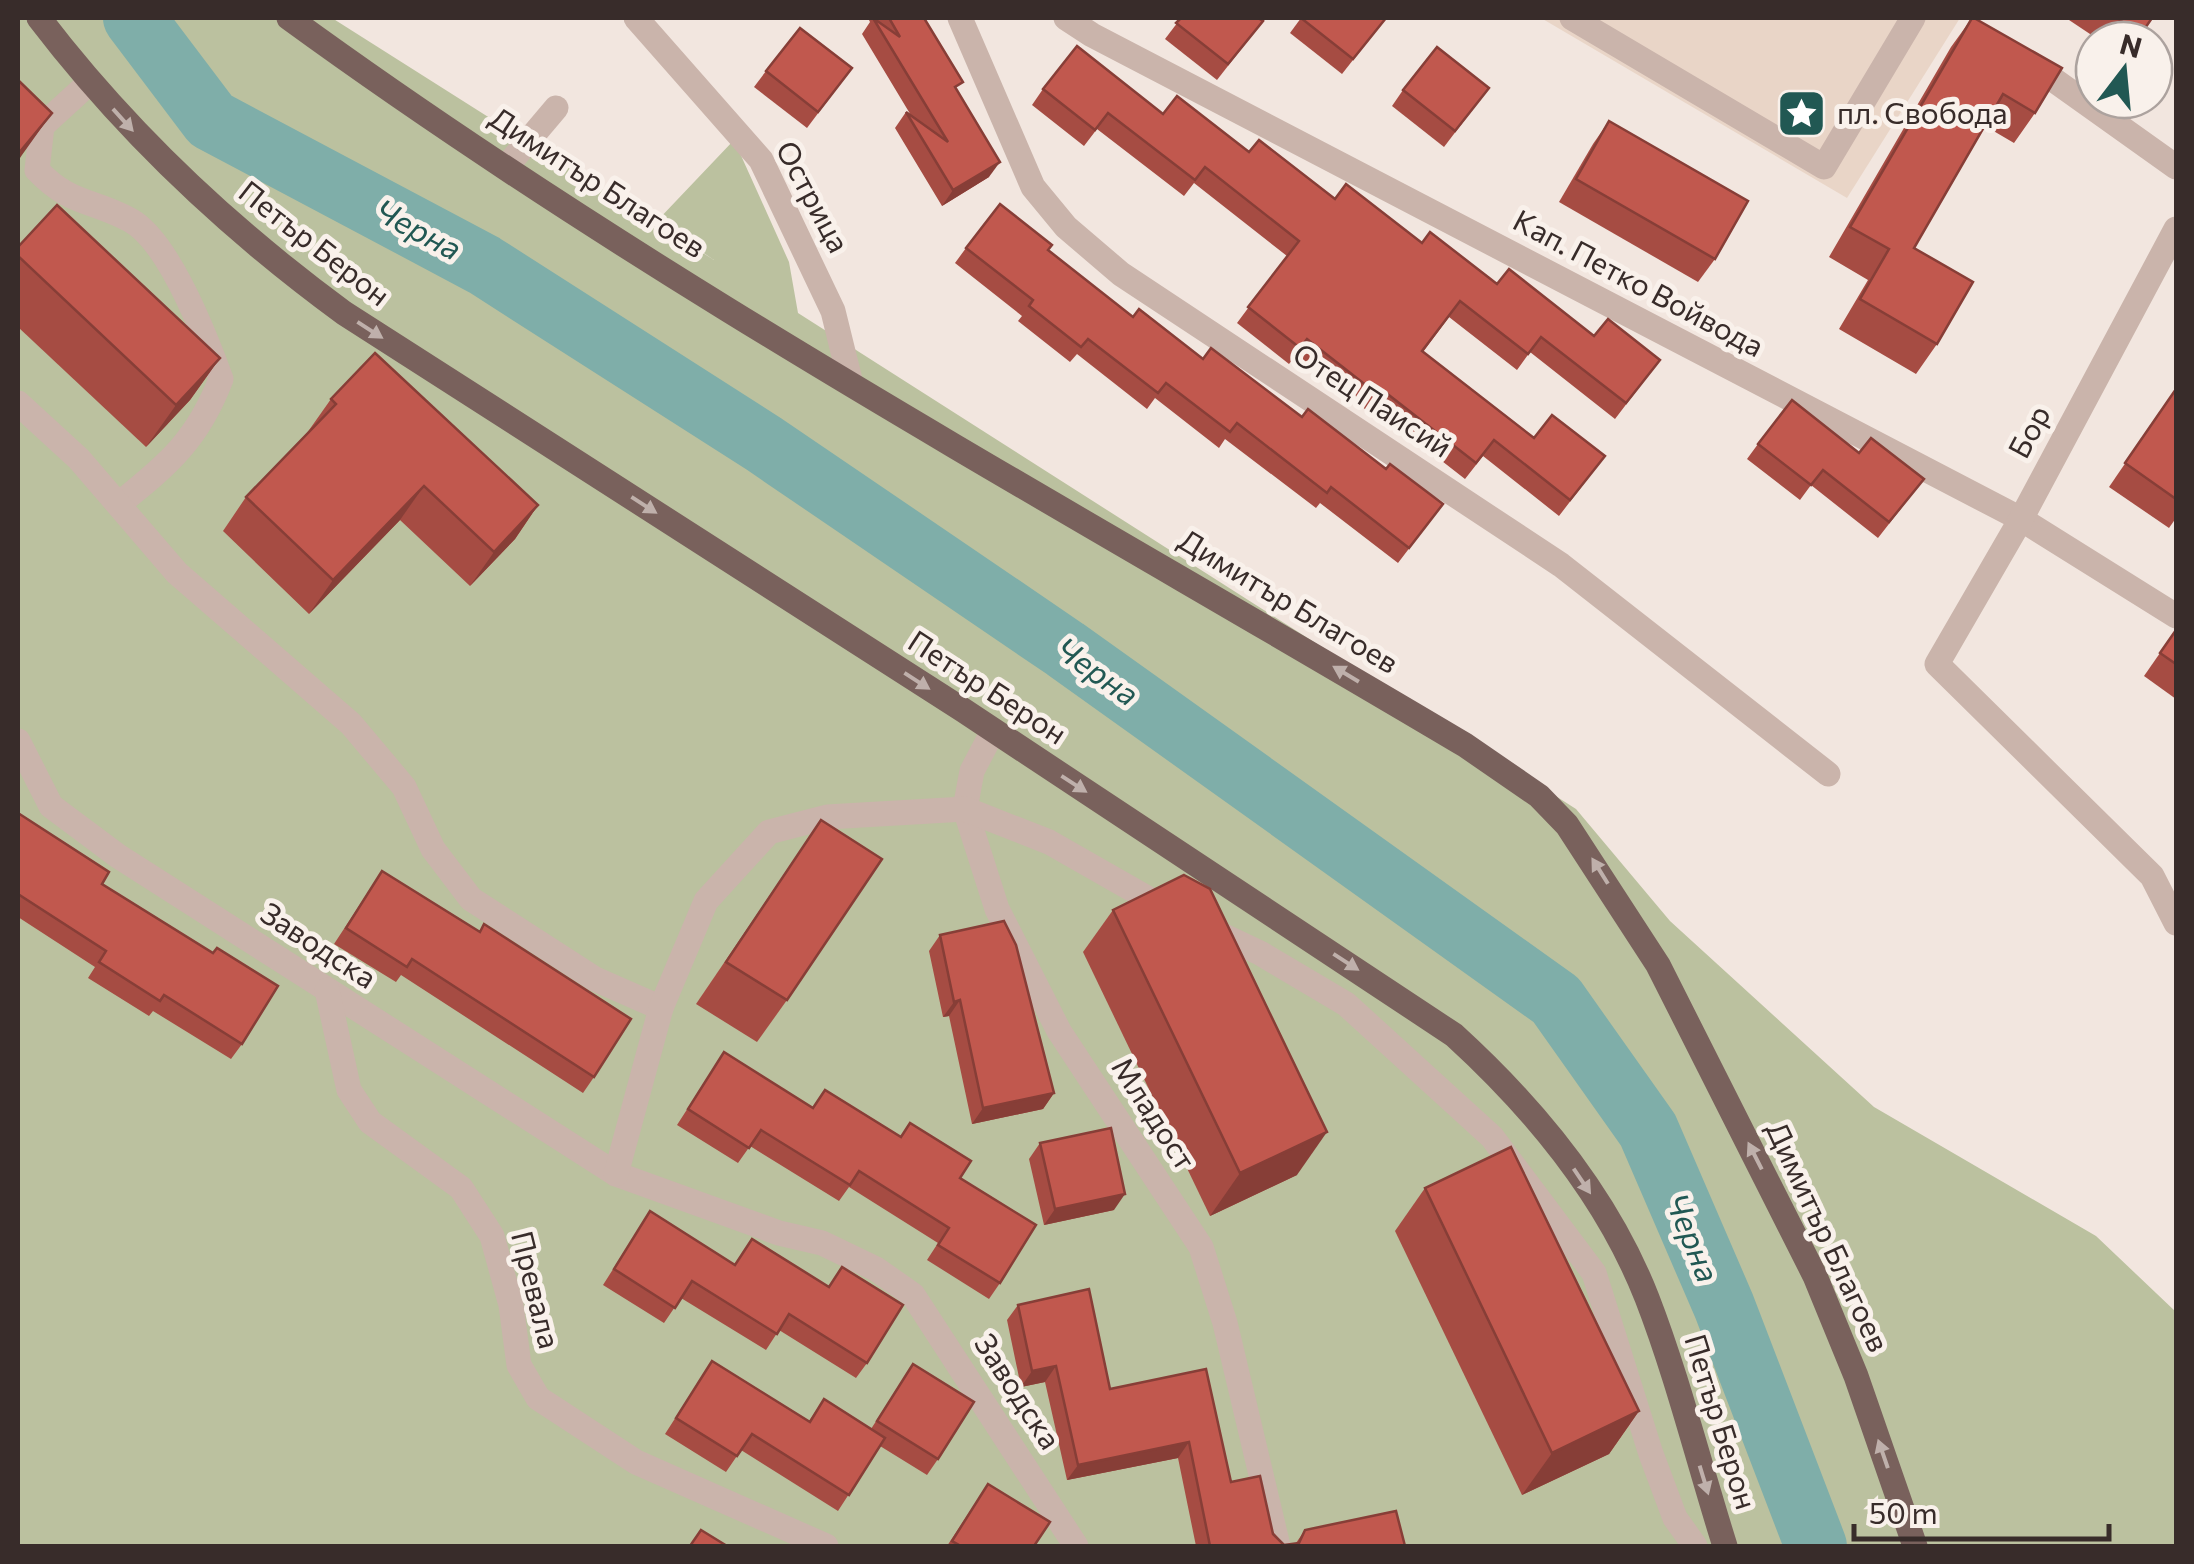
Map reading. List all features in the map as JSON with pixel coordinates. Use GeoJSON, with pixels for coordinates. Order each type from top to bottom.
{"type":"FeatureCollection","features":[{"type":"Feature","properties":{"kind":"main road","name":"Петър Берон"},"geometry":{"type":"LineString","coordinates":[[39,18],[89,83],[150,150],[248,238],[344,313],[1454,1035],[1506,1083],[1558,1144],[1641,1284],[1725,1546]]}},
{"type":"Feature","properties":{"kind":"main road","name":"Димитър Благоев"},"geometry":{"type":"LineString","coordinates":[[288,18],[507,166],[851,384],[1465,746],[1539,796],[1568,825],[1658,965],[1815,1276],[1856,1376],[1914,1546]]}},
{"type":"Feature","properties":{"kind":"street","name":"Острица"},"geometry":{"type":"LineString","coordinates":[[636,18],[761,160],[833,311],[851,384]]}},
{"type":"Feature","properties":{"kind":"street","name":"Отец Паисий"},"geometry":{"type":"LineString","coordinates":[[960,18],[1033,187],[1066,228],[1121,274],[1561,565],[1828,774]]}},
{"type":"Feature","properties":{"kind":"street","name":"Кап. Петко Войвода"},"geometry":{"type":"LineString","coordinates":[[1066,18],[1098,26],[2020,520],[2176,616]]}},
{"type":"Feature","properties":{"kind":"street"},"geometry":{"type":"LineString","coordinates":[[1572,18],[1824,166],[1913,18]]}},
{"type":"Feature","properties":{"kind":"street"},"geometry":{"type":"LineString","coordinates":[[2015,52],[2176,167]]}},
{"type":"Feature","properties":{"kind":"street"},"geometry":{"type":"LineString","coordinates":[[89,83],[42,126],[37,170],[58,193],[134,222],[176,275],[221,379],[206,418],[175,459],[120,503]]}},
{"type":"Feature","properties":{"kind":"street"},"geometry":{"type":"LineString","coordinates":[[507,166],[556,108]]}},
{"type":"Feature","properties":{"kind":"street","name":"Бор"},"geometry":{"type":"LineString","coordinates":[[2176,229],[2020,520],[1937,664],[2152,876],[2176,922]]}},
{"type":"Feature","properties":{"kind":"street"},"geometry":{"type":"LineString","coordinates":[[18,402],[120,503],[177,573],[350,724],[404,787],[433,849],[471,899],[595,978],[662,1008]]}},
{"type":"Feature","properties":{"kind":"street"},"geometry":{"type":"LineString","coordinates":[[965,809],[972,771],[992,731]]}},
{"type":"Feature","properties":{"kind":"street","name":"Заводска"},"geometry":{"type":"LineString","coordinates":[[18,741],[51,806],[118,856],[616,1174],[779,1233],[822,1243],[876,1269],[913,1294],[1076,1546]]}},
{"type":"Feature","properties":{"kind":"street"},"geometry":{"type":"LineString","coordinates":[[616,1174],[662,1008],[706,901],[768,832],[827,817],[965,809],[1049,842],[1170,910],[1260,953],[1346,1004],[1492,1138],[1594,1273],[1651,1454],[1676,1518],[1695,1546]]}},
{"type":"Feature","properties":{"kind":"street","name":"Младост"},"geometry":{"type":"LineString","coordinates":[[965,809],[997,909],[1058,1031],[1200,1248],[1225,1323],[1278,1546]]}},
{"type":"Feature","properties":{"kind":"street","name":"Превала"},"geometry":{"type":"LineString","coordinates":[[327,990],[349,1090],[370,1122],[460,1188],[492,1236],[511,1306],[519,1365],[538,1398],[636,1462],[826,1546]]}},
{"type":"Feature","properties":{"kind":"green space"},"geometry":{"type":"Polygon","coordinates":[[[18,18],[332,18],[714,260],[657,221],[734,140],[789,262],[798,313],[1576,809],[1670,921],[1874,1107],[2096,1236],[2176,1312],[2176,1546],[18,1546],[18,18]]]}},
{"type":"Feature","properties":{"kind":"shaded area","name":"пл. Свобода"},"geometry":{"type":"Polygon","coordinates":[[[1541,18],[1960,18],[1847,198],[1541,18]]]}},
{"type":"Feature","properties":{"kind":"building"},"geometry":{"type":"Polygon","coordinates":[[[873,18],[900,37],[889,18],[924,18],[963,82],[955,87],[1000,162],[953,190],[906,112],[948,142],[873,18]]]}},
{"type":"Feature","properties":{"kind":"building"},"geometry":{"type":"Polygon","coordinates":[[[1181,18],[1263,21],[1228,64],[1176,23],[1181,18]]]}},
{"type":"Feature","properties":{"kind":"building"},"geometry":{"type":"Polygon","coordinates":[[[1301,18],[1386,18],[1353,59],[1301,18]]]}},
{"type":"Feature","properties":{"kind":"building"},"geometry":{"type":"Polygon","coordinates":[[[1972,18],[2062,68],[2035,113],[2003,94],[1914,248],[1973,282],[1937,344],[1860,299],[1889,249],[1850,227],[1972,18]]]}},
{"type":"Feature","properties":{"kind":"building"},"geometry":{"type":"Polygon","coordinates":[[[2117,18],[2152,18],[2151,20],[2117,18]]]}},
{"type":"Feature","properties":{"kind":"building"},"geometry":{"type":"Polygon","coordinates":[[[800,28],[852,68],[818,112],[766,71],[800,28]]]}},
{"type":"Feature","properties":{"kind":"building"},"geometry":{"type":"Polygon","coordinates":[[[1077,46],[1163,114],[1177,96],[1249,152],[1259,140],[1335,199],[1346,184],[1422,243],[1430,232],[1497,284],[1509,269],[1594,336],[1608,319],[1660,360],[1626,403],[1541,337],[1528,354],[1460,301],[1422,351],[1534,438],[1552,415],[1605,456],[1570,500],[1494,440],[1476,463],[1385,392],[1381,397],[1307,339],[1300,348],[1248,307],[1299,241],[1205,167],[1195,180],[1108,113],[1095,130],[1043,89],[1077,46]]]}},
{"type":"Feature","properties":{"kind":"building"},"geometry":{"type":"Polygon","coordinates":[[[1437,47],[1489,88],[1455,131],[1403,90],[1437,47]]]}},
{"type":"Feature","properties":{"kind":"building"},"geometry":{"type":"Polygon","coordinates":[[[18,80],[52,113],[18,154],[18,80]]]}},
{"type":"Feature","properties":{"kind":"building"},"geometry":{"type":"Polygon","coordinates":[[[1609,121],[1748,201],[1715,259],[1576,179],[1609,121]]]}},
{"type":"Feature","properties":{"kind":"building"},"geometry":{"type":"Polygon","coordinates":[[[1000,204],[1052,245],[1048,250],[1133,317],[1139,309],[1203,359],[1211,348],[1302,417],[1308,409],[1386,469],[1390,464],[1443,504],[1409,548],[1331,487],[1327,493],[1237,423],[1230,432],[1166,383],[1158,393],[1088,339],[1081,347],[1029,306],[1033,300],[966,248],[1000,204]]]}},
{"type":"Feature","properties":{"kind":"building"},"geometry":{"type":"Polygon","coordinates":[[[57,205],[220,358],[176,405],[18,256],[18,247],[57,205]]]}},
{"type":"Feature","properties":{"kind":"building"},"geometry":{"type":"Polygon","coordinates":[[[375,353],[538,505],[494,552],[424,486],[333,580],[246,497],[336,404],[331,399],[375,353]]]}},
{"type":"Feature","properties":{"kind":"building"},"geometry":{"type":"Polygon","coordinates":[[[2176,389],[2176,499],[2125,463],[2176,389]]]}},
{"type":"Feature","properties":{"kind":"building"},"geometry":{"type":"Polygon","coordinates":[[[1792,400],[1859,453],[1871,438],[1924,479],[1889,522],[1823,470],[1811,485],[1758,444],[1792,400]]]}},
{"type":"Feature","properties":{"kind":"building"},"geometry":{"type":"Polygon","coordinates":[[[2176,630],[2176,664],[2160,653],[2176,630]]]}},
{"type":"Feature","properties":{"kind":"building"},"geometry":{"type":"Polygon","coordinates":[[[18,813],[109,872],[102,884],[213,953],[217,948],[278,986],[242,1044],[164,995],[160,1001],[99,962],[106,951],[18,894],[18,813]]]}},
{"type":"Feature","properties":{"kind":"building"},"geometry":{"type":"Polygon","coordinates":[[[821,820],[882,859],[787,1000],[726,962],[821,820]]]}},
{"type":"Feature","properties":{"kind":"building"},"geometry":{"type":"Polygon","coordinates":[[[382,871],[480,932],[484,924],[631,1019],[594,1077],[412,959],[407,967],[346,928],[382,871]]]}},
{"type":"Feature","properties":{"kind":"building"},"geometry":{"type":"Polygon","coordinates":[[[1184,875],[1210,889],[1327,1132],[1240,1173],[1113,910],[1184,875]]]}},
{"type":"Feature","properties":{"kind":"building"},"geometry":{"type":"Polygon","coordinates":[[[1004,921],[1016,945],[1054,1093],[983,1108],[960,1000],[954,1002],[940,935],[1004,921]]]}},
{"type":"Feature","properties":{"kind":"building"},"geometry":{"type":"Polygon","coordinates":[[[724,1052],[813,1108],[825,1090],[901,1137],[910,1123],[971,1161],[960,1178],[1036,1225],[1000,1283],[938,1245],[949,1228],[859,1171],[850,1185],[761,1130],[749,1148],[688,1109],[724,1052]]]}},
{"type":"Feature","properties":{"kind":"building"},"geometry":{"type":"Polygon","coordinates":[[[1111,1128],[1125,1194],[1055,1209],[1040,1143],[1111,1128]]]}},
{"type":"Feature","properties":{"kind":"building"},"geometry":{"type":"Polygon","coordinates":[[[1511,1147],[1639,1411],[1552,1453],[1425,1188],[1511,1147]]]}},
{"type":"Feature","properties":{"kind":"building"},"geometry":{"type":"Polygon","coordinates":[[[650,1211],[735,1265],[752,1239],[829,1287],[842,1267],[903,1305],[867,1363],[789,1314],[777,1334],[692,1281],[675,1308],[614,1269],[650,1211]]]}},
{"type":"Feature","properties":{"kind":"building"},"geometry":{"type":"Polygon","coordinates":[[[1089,1289],[1110,1389],[1206,1369],[1231,1482],[1260,1476],[1273,1534],[1284,1545],[1299,1543],[1305,1530],[1396,1511],[1405,1546],[1210,1546],[1189,1442],[1078,1465],[1056,1366],[1032,1371],[1018,1305],[1089,1289]]]}},
{"type":"Feature","properties":{"kind":"building"},"geometry":{"type":"Polygon","coordinates":[[[712,1361],[810,1422],[824,1399],[885,1438],[849,1495],[752,1434],[737,1456],[676,1418],[712,1361]]]}},
{"type":"Feature","properties":{"kind":"building"},"geometry":{"type":"Polygon","coordinates":[[[913,1364],[974,1402],[938,1459],[877,1421],[913,1364]]]}},
{"type":"Feature","properties":{"kind":"building"},"geometry":{"type":"Polygon","coordinates":[[[988,1484],[1050,1522],[1034,1546],[961,1546],[952,1541],[988,1484]]]}},
{"type":"Feature","properties":{"kind":"building"},"geometry":{"type":"Polygon","coordinates":[[[701,1530],[727,1546],[690,1546],[701,1530]]]}},
{"type":"Feature","properties":{"kind":"waterway","name":"Черна"},"geometry":{"type":"LineString","coordinates":[[134,18],[211,120],[484,265],[764,444],[1065,649],[1556,1000],[1648,1130],[1724,1306],[1816,1546]]}},
{"type":"Feature","properties":{"kind":"place","name":"пл. Свобода"},"geometry":{"type":"Point","coordinates":[1802,114]}}]}
